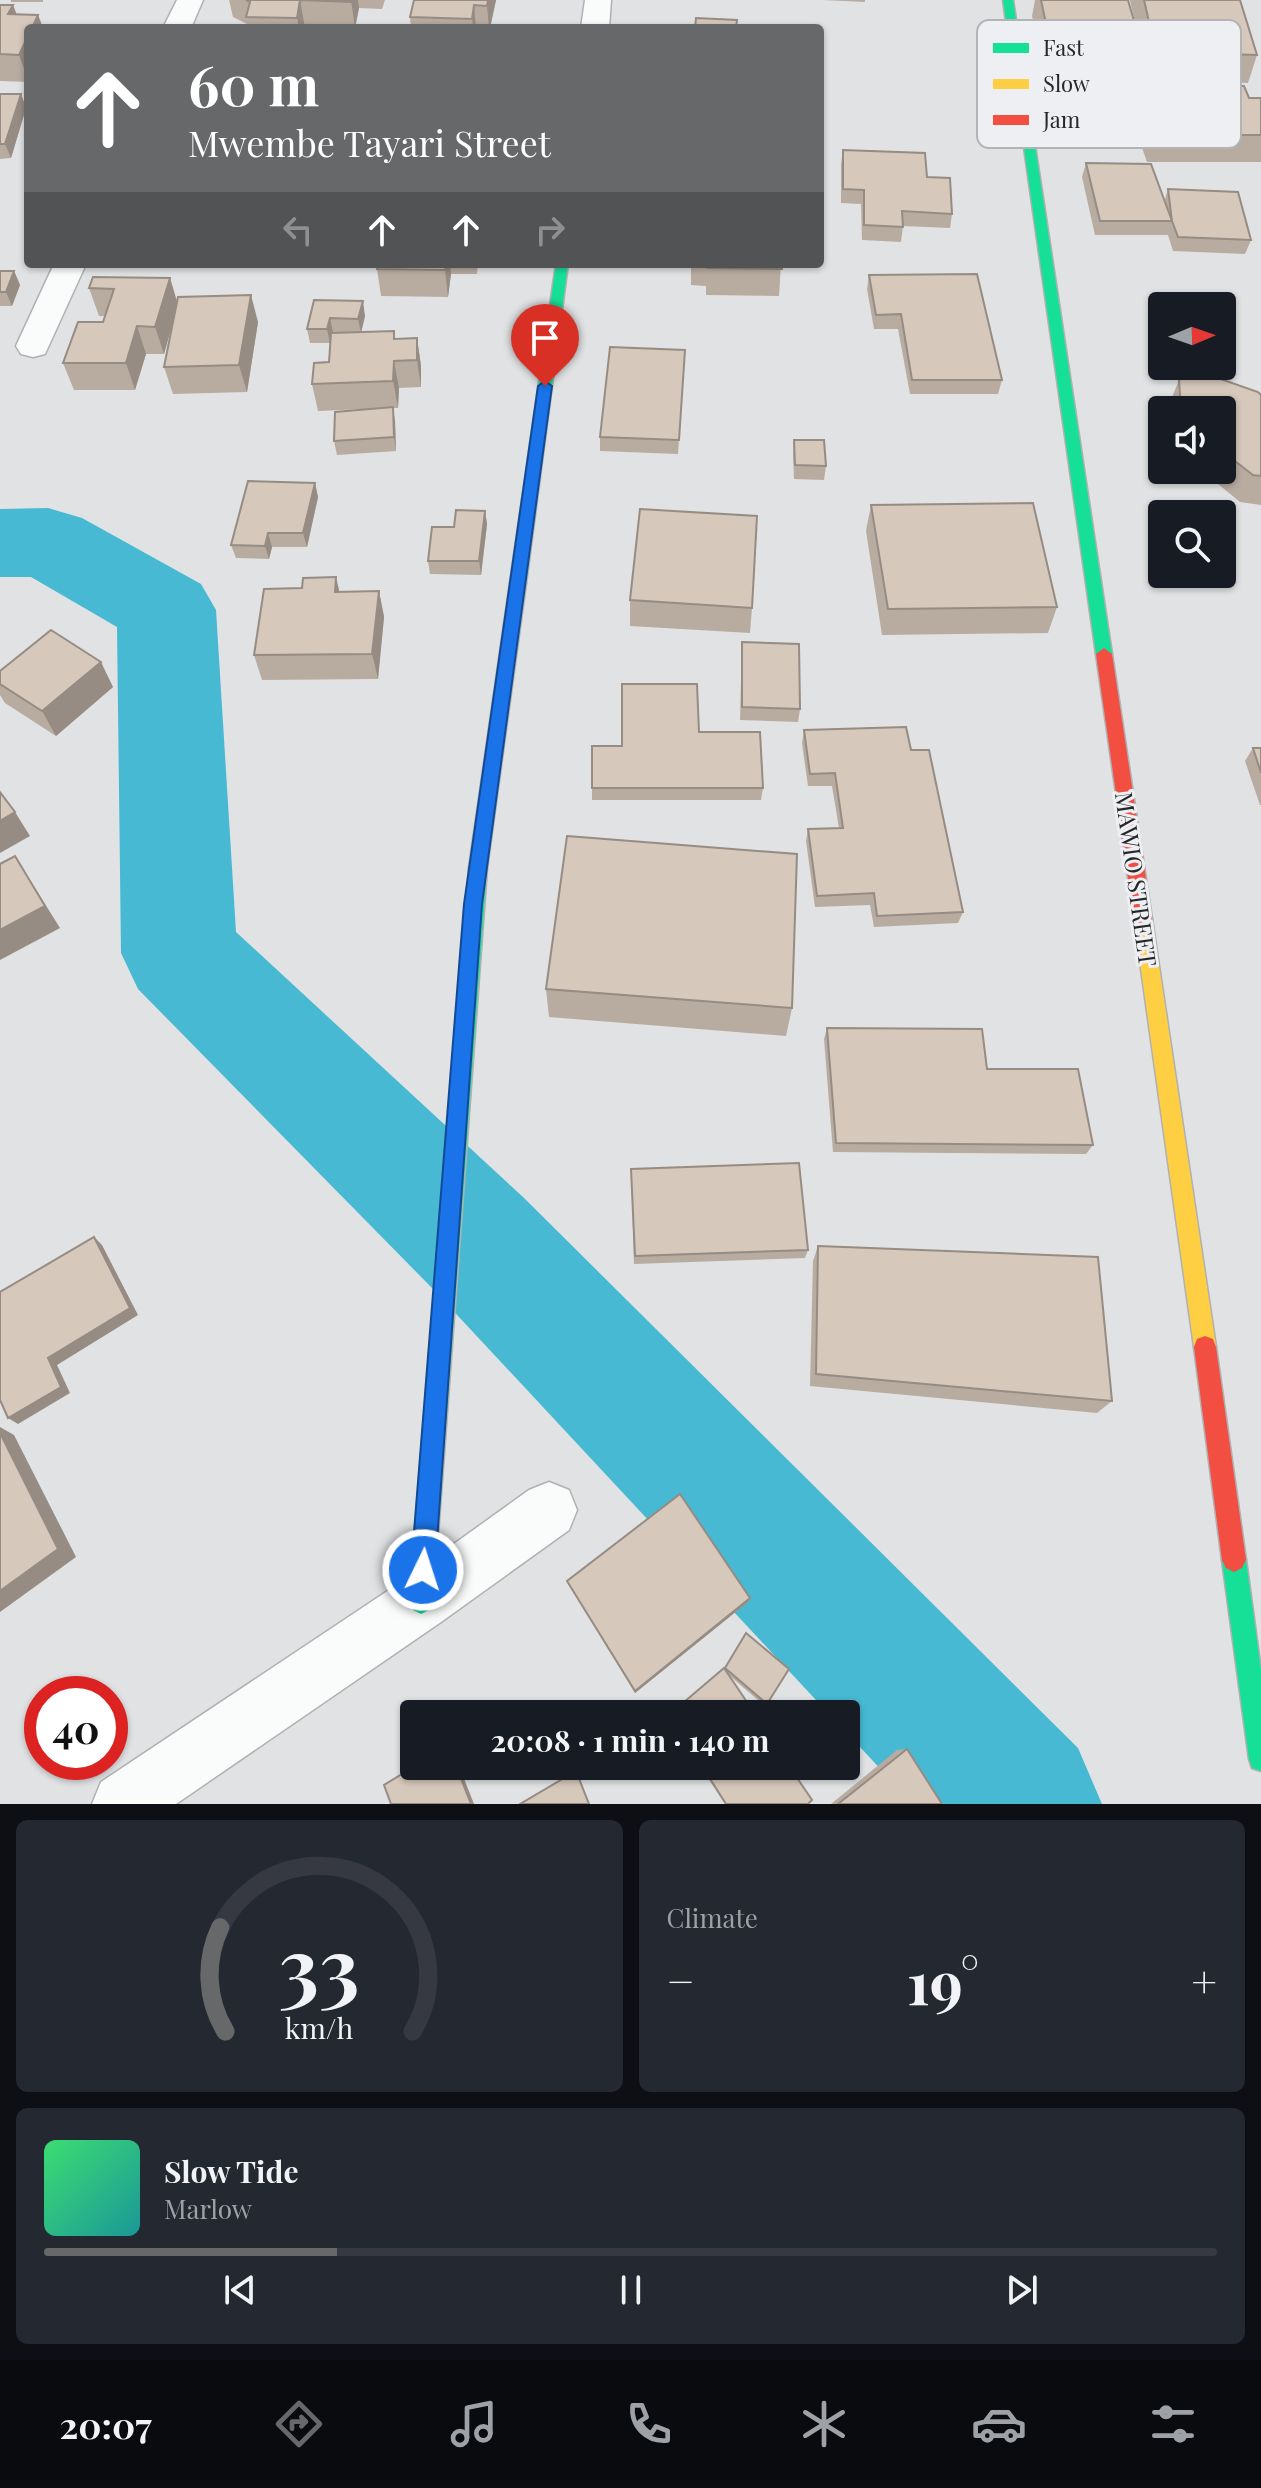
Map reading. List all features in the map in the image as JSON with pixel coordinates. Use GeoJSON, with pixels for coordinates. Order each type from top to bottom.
{"type":"FeatureCollection","features":[{"type":"Feature","properties":{"kind":"street"},"geometry":{"type":"LineString","coordinates":[[179,24],[190,0]]}},
{"type":"Feature","properties":{"kind":"street"},"geometry":{"type":"LineString","coordinates":[[595,24],[598,0]]}},
{"type":"Feature","properties":{"kind":"street","name":"MAWIO STREET"},"geometry":{"type":"LineString","coordinates":[[1008,0],[1011,20]]}},
{"type":"Feature","properties":{"kind":"street","name":"MAWIO STREET"},"geometry":{"type":"LineString","coordinates":[[1030,148],[1196,1276],[1261,1759]]}},
{"type":"Feature","properties":{"kind":"street"},"geometry":{"type":"LineString","coordinates":[[33,346],[68,268]]}},
{"type":"Feature","properties":{"kind":"street"},"geometry":{"type":"LineString","coordinates":[[421,1602],[473,904],[561,268]]}},
{"type":"Feature","properties":{"kind":"street"},"geometry":{"type":"LineString","coordinates":[[123,1804],[421,1602],[549,1510]]}},
{"type":"Feature","properties":{"kind":"building"},"geometry":{"type":"Polygon","coordinates":[[[246,0],[300,0],[297,18],[246,17],[250,2],[246,0]]]}},
{"type":"Feature","properties":{"kind":"building"},"geometry":{"type":"Polygon","coordinates":[[[300,0],[351,0],[351,2],[300,0]]]}},
{"type":"Feature","properties":{"kind":"building"},"geometry":{"type":"Polygon","coordinates":[[[414,0],[488,0],[487,6],[474,5],[472,19],[410,17],[414,0]]]}},
{"type":"Feature","properties":{"kind":"building"},"geometry":{"type":"Polygon","coordinates":[[[1041,0],[1128,0],[1134,20],[1045,20],[1041,0]]]}},
{"type":"Feature","properties":{"kind":"building"},"geometry":{"type":"Polygon","coordinates":[[[1144,0],[1240,0],[1257,55],[1241,55],[1241,20],[1149,20],[1144,0]]]}},
{"type":"Feature","properties":{"kind":"building"},"geometry":{"type":"Polygon","coordinates":[[[0,5],[13,5],[8,14],[38,15],[34,24],[24,24],[24,44],[19,55],[0,54],[0,5]]]}},
{"type":"Feature","properties":{"kind":"building"},"geometry":{"type":"Polygon","coordinates":[[[696,18],[737,20],[736,24],[695,24],[696,18]]]}},
{"type":"Feature","properties":{"kind":"building"},"geometry":{"type":"Polygon","coordinates":[[[1241,86],[1244,86],[1249,98],[1261,98],[1261,135],[1241,135],[1241,86]]]}},
{"type":"Feature","properties":{"kind":"building"},"geometry":{"type":"Polygon","coordinates":[[[0,94],[21,94],[5,144],[0,144],[0,94]]]}},
{"type":"Feature","properties":{"kind":"building"},"geometry":{"type":"Polygon","coordinates":[[[843,150],[925,153],[927,177],[950,178],[952,214],[902,211],[903,227],[864,225],[864,190],[843,189],[843,150]]]}},
{"type":"Feature","properties":{"kind":"building"},"geometry":{"type":"Polygon","coordinates":[[[1086,163],[1151,164],[1172,221],[1100,221],[1086,163]]]}},
{"type":"Feature","properties":{"kind":"building"},"geometry":{"type":"Polygon","coordinates":[[[1168,189],[1238,192],[1251,240],[1178,237],[1172,221],[1168,189]]]}},
{"type":"Feature","properties":{"kind":"building"},"geometry":{"type":"Polygon","coordinates":[[[377,268],[445,268],[445,270],[377,268]]]}},
{"type":"Feature","properties":{"kind":"building"},"geometry":{"type":"Polygon","coordinates":[[[0,271],[14,271],[6,292],[0,292],[0,271]]]}},
{"type":"Feature","properties":{"kind":"building"},"geometry":{"type":"Polygon","coordinates":[[[977,274],[1002,380],[912,380],[901,314],[876,315],[869,275],[977,274]]]}},
{"type":"Feature","properties":{"kind":"building"},"geometry":{"type":"Polygon","coordinates":[[[93,277],[170,278],[155,327],[137,326],[126,363],[63,363],[78,322],[103,322],[114,289],[89,288],[93,277]]]}},
{"type":"Feature","properties":{"kind":"building"},"geometry":{"type":"Polygon","coordinates":[[[251,295],[239,365],[164,367],[178,297],[251,295]]]}},
{"type":"Feature","properties":{"kind":"building"},"geometry":{"type":"Polygon","coordinates":[[[314,300],[363,301],[358,319],[330,318],[327,329],[307,329],[314,300]]]}},
{"type":"Feature","properties":{"kind":"building"},"geometry":{"type":"Polygon","coordinates":[[[394,331],[394,339],[417,338],[417,360],[394,361],[393,381],[312,384],[314,363],[329,362],[331,333],[394,331]]]}},
{"type":"Feature","properties":{"kind":"building"},"geometry":{"type":"Polygon","coordinates":[[[610,347],[685,350],[679,440],[600,437],[610,347]]]}},
{"type":"Feature","properties":{"kind":"building"},"geometry":{"type":"Polygon","coordinates":[[[1179,380],[1224,380],[1258,392],[1261,395],[1261,476],[1253,475],[1236,462],[1236,396],[1180,396],[1179,380]]]}},
{"type":"Feature","properties":{"kind":"building"},"geometry":{"type":"Polygon","coordinates":[[[393,407],[394,437],[334,441],[335,412],[393,407]]]}},
{"type":"Feature","properties":{"kind":"building"},"geometry":{"type":"Polygon","coordinates":[[[794,440],[824,440],[826,466],[795,465],[794,440]]]}},
{"type":"Feature","properties":{"kind":"building"},"geometry":{"type":"Polygon","coordinates":[[[248,481],[315,483],[303,533],[268,533],[265,546],[231,545],[248,481]]]}},
{"type":"Feature","properties":{"kind":"building"},"geometry":{"type":"Polygon","coordinates":[[[1033,503],[1057,607],[888,609],[871,505],[1033,503]]]}},
{"type":"Feature","properties":{"kind":"building"},"geometry":{"type":"Polygon","coordinates":[[[640,509],[757,516],[752,608],[630,600],[640,509]]]}},
{"type":"Feature","properties":{"kind":"building"},"geometry":{"type":"Polygon","coordinates":[[[456,510],[485,511],[479,561],[428,561],[432,527],[454,527],[456,510]]]}},
{"type":"Feature","properties":{"kind":"building"},"geometry":{"type":"Polygon","coordinates":[[[336,577],[335,592],[379,591],[372,654],[254,655],[264,589],[302,588],[303,578],[336,577]]]}},
{"type":"Feature","properties":{"kind":"building"},"geometry":{"type":"Polygon","coordinates":[[[51,630],[101,662],[42,711],[0,684],[0,671],[51,630]]]}},
{"type":"Feature","properties":{"kind":"building"},"geometry":{"type":"Polygon","coordinates":[[[742,642],[799,644],[800,709],[742,707],[742,642]]]}},
{"type":"Feature","properties":{"kind":"building"},"geometry":{"type":"Polygon","coordinates":[[[622,684],[697,684],[699,732],[760,732],[763,788],[592,788],[592,746],[622,746],[622,684]]]}},
{"type":"Feature","properties":{"kind":"building"},"geometry":{"type":"Polygon","coordinates":[[[906,727],[911,750],[929,750],[963,912],[877,916],[874,893],[817,896],[808,829],[843,828],[835,773],[810,774],[804,730],[906,727]]]}},
{"type":"Feature","properties":{"kind":"building"},"geometry":{"type":"Polygon","coordinates":[[[1253,748],[1261,748],[1261,773],[1253,748]]]}},
{"type":"Feature","properties":{"kind":"building"},"geometry":{"type":"Polygon","coordinates":[[[0,792],[15,812],[0,821],[0,792]]]}},
{"type":"Feature","properties":{"kind":"building"},"geometry":{"type":"Polygon","coordinates":[[[567,836],[797,854],[792,1008],[546,989],[567,836]]]}},
{"type":"Feature","properties":{"kind":"building"},"geometry":{"type":"Polygon","coordinates":[[[15,856],[45,906],[0,930],[0,864],[15,856]]]}},
{"type":"Feature","properties":{"kind":"building"},"geometry":{"type":"Polygon","coordinates":[[[827,1028],[982,1029],[987,1069],[1078,1069],[1093,1145],[836,1143],[827,1028]]]}},
{"type":"Feature","properties":{"kind":"building"},"geometry":{"type":"Polygon","coordinates":[[[799,1163],[808,1250],[635,1256],[631,1169],[799,1163]]]}},
{"type":"Feature","properties":{"kind":"building"},"geometry":{"type":"Polygon","coordinates":[[[94,1237],[130,1308],[48,1358],[61,1387],[8,1418],[0,1400],[0,1292],[94,1237]]]}},
{"type":"Feature","properties":{"kind":"building"},"geometry":{"type":"Polygon","coordinates":[[[818,1246],[1098,1257],[1112,1401],[816,1374],[818,1246]]]}},
{"type":"Feature","properties":{"kind":"building"},"geometry":{"type":"Polygon","coordinates":[[[0,1433],[58,1549],[0,1591],[0,1433]]]}},
{"type":"Feature","properties":{"kind":"building"},"geometry":{"type":"Polygon","coordinates":[[[680,1494],[750,1598],[635,1691],[567,1581],[680,1494]]]}},
{"type":"Feature","properties":{"kind":"building"},"geometry":{"type":"Polygon","coordinates":[[[746,1633],[789,1669],[770,1700],[762,1700],[725,1668],[746,1633]]]}},
{"type":"Feature","properties":{"kind":"building"},"geometry":{"type":"Polygon","coordinates":[[[724,1668],[746,1700],[686,1700],[724,1668]]]}},
{"type":"Feature","properties":{"kind":"building"},"geometry":{"type":"Polygon","coordinates":[[[907,1749],[942,1804],[838,1804],[907,1749]]]}},
{"type":"Feature","properties":{"kind":"building"},"geometry":{"type":"Polygon","coordinates":[[[400,1775],[400,1780],[462,1780],[471,1804],[391,1804],[384,1785],[400,1775]]]}},
{"type":"Feature","properties":{"kind":"building"},"geometry":{"type":"Polygon","coordinates":[[[561,1780],[580,1780],[589,1804],[520,1804],[561,1780]]]}},
{"type":"Feature","properties":{"kind":"building"},"geometry":{"type":"Polygon","coordinates":[[[711,1780],[798,1780],[812,1800],[808,1804],[726,1804],[711,1780]]]}},
{"type":"Feature","properties":{"kind":"waterway"},"geometry":{"type":"LineString","coordinates":[[0,543],[48,542],[166,610],[179,953],[477,1242],[1022,1804]]}},
{"type":"Feature","properties":{"kind":"traffic: fast"},"geometry":{"type":"LineString","coordinates":[[1008,0],[1011,20]]}},
{"type":"Feature","properties":{"kind":"traffic: fast"},"geometry":{"type":"LineString","coordinates":[[1030,148],[1104,654]]}},
{"type":"Feature","properties":{"kind":"traffic: fast"},"geometry":{"type":"LineString","coordinates":[[518,583],[561,268]]}},
{"type":"Feature","properties":{"kind":"traffic: fast"},"geometry":{"type":"LineString","coordinates":[[421,1602],[478,868]]}},
{"type":"Feature","properties":{"kind":"traffic: fast"},"geometry":{"type":"LineString","coordinates":[[1234,1560],[1261,1759]]}},
{"type":"Feature","properties":{"kind":"traffic: slow"},"geometry":{"type":"LineString","coordinates":[[478,868],[518,583]]}},
{"type":"Feature","properties":{"kind":"traffic: slow"},"geometry":{"type":"LineString","coordinates":[[1143,919],[1205,1347]]}},
{"type":"Feature","properties":{"kind":"traffic: jam"},"geometry":{"type":"LineString","coordinates":[[1104,654],[1143,919]]}},
{"type":"Feature","properties":{"kind":"traffic: jam"},"geometry":{"type":"LineString","coordinates":[[1205,1347],[1234,1560]]}},
{"type":"Feature","properties":{"kind":"route"},"geometry":{"type":"LineString","coordinates":[[423,1570],[473,904],[545,386]]}}]}
